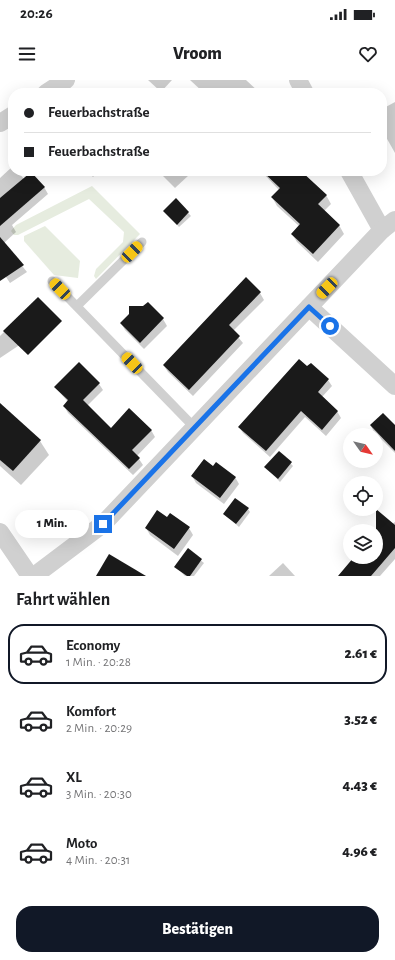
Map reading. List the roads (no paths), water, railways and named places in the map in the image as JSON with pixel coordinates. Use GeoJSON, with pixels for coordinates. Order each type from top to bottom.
{"type":"FeatureCollection","features":[{"type":"Feature","properties":{"kind":"street"},"geometry":{"type":"LineString","coordinates":[[54,88],[66,80]]}},
{"type":"Feature","properties":{"kind":"street"},"geometry":{"type":"LineString","coordinates":[[34,576],[103,524],[388,225],[353,176]]}},
{"type":"Feature","properties":{"kind":"street"},"geometry":{"type":"LineString","coordinates":[[309,307],[395,386]]}},
{"type":"Feature","properties":{"kind":"street"},"geometry":{"type":"LineString","coordinates":[[0,532],[30,576]]}},
{"type":"Feature","properties":{"kind":"lane"},"geometry":{"type":"LineString","coordinates":[[77,306],[142,242]]}},
{"type":"Feature","properties":{"kind":"lane"},"geometry":{"type":"LineString","coordinates":[[52,281],[194,427]]}}]}
